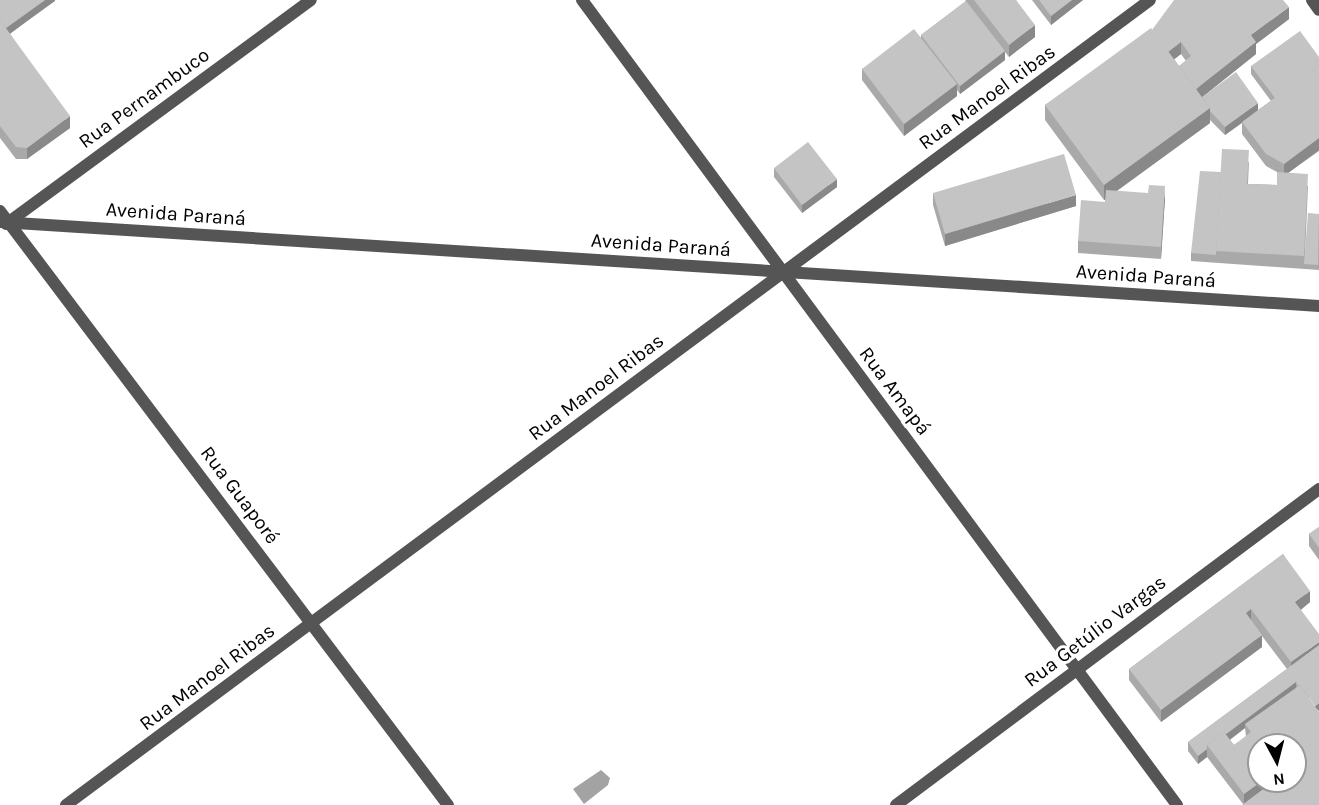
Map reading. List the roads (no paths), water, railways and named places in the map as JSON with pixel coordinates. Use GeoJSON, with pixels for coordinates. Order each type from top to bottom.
{"type":"FeatureCollection","features":[{"type":"Feature","properties":{"kind":"street","name":"Rua Pernambuco"},"geometry":{"type":"LineString","coordinates":[[3,224],[311,0]]}},
{"type":"Feature","properties":{"kind":"street","name":"Rua Amapá"},"geometry":{"type":"LineString","coordinates":[[582,0],[1177,805]]}},
{"type":"Feature","properties":{"kind":"street","name":"Rua Manoel Ribas"},"geometry":{"type":"LineString","coordinates":[[66,805],[1150,0]]}},
{"type":"Feature","properties":{"kind":"street"},"geometry":{"type":"LineString","coordinates":[[1312,0],[1319,10]]}},
{"type":"Feature","properties":{"kind":"street","name":"Rua Guaporé"},"geometry":{"type":"LineString","coordinates":[[0,211],[3,224],[313,623],[448,805]]}},
{"type":"Feature","properties":{"kind":"street","name":"Avenida Paraná"},"geometry":{"type":"LineString","coordinates":[[3,224],[1319,306]]}},
{"type":"Feature","properties":{"kind":"street","name":"Rua Getúlio Vargas"},"geometry":{"type":"LineString","coordinates":[[896,805],[1319,489]]}}]}
